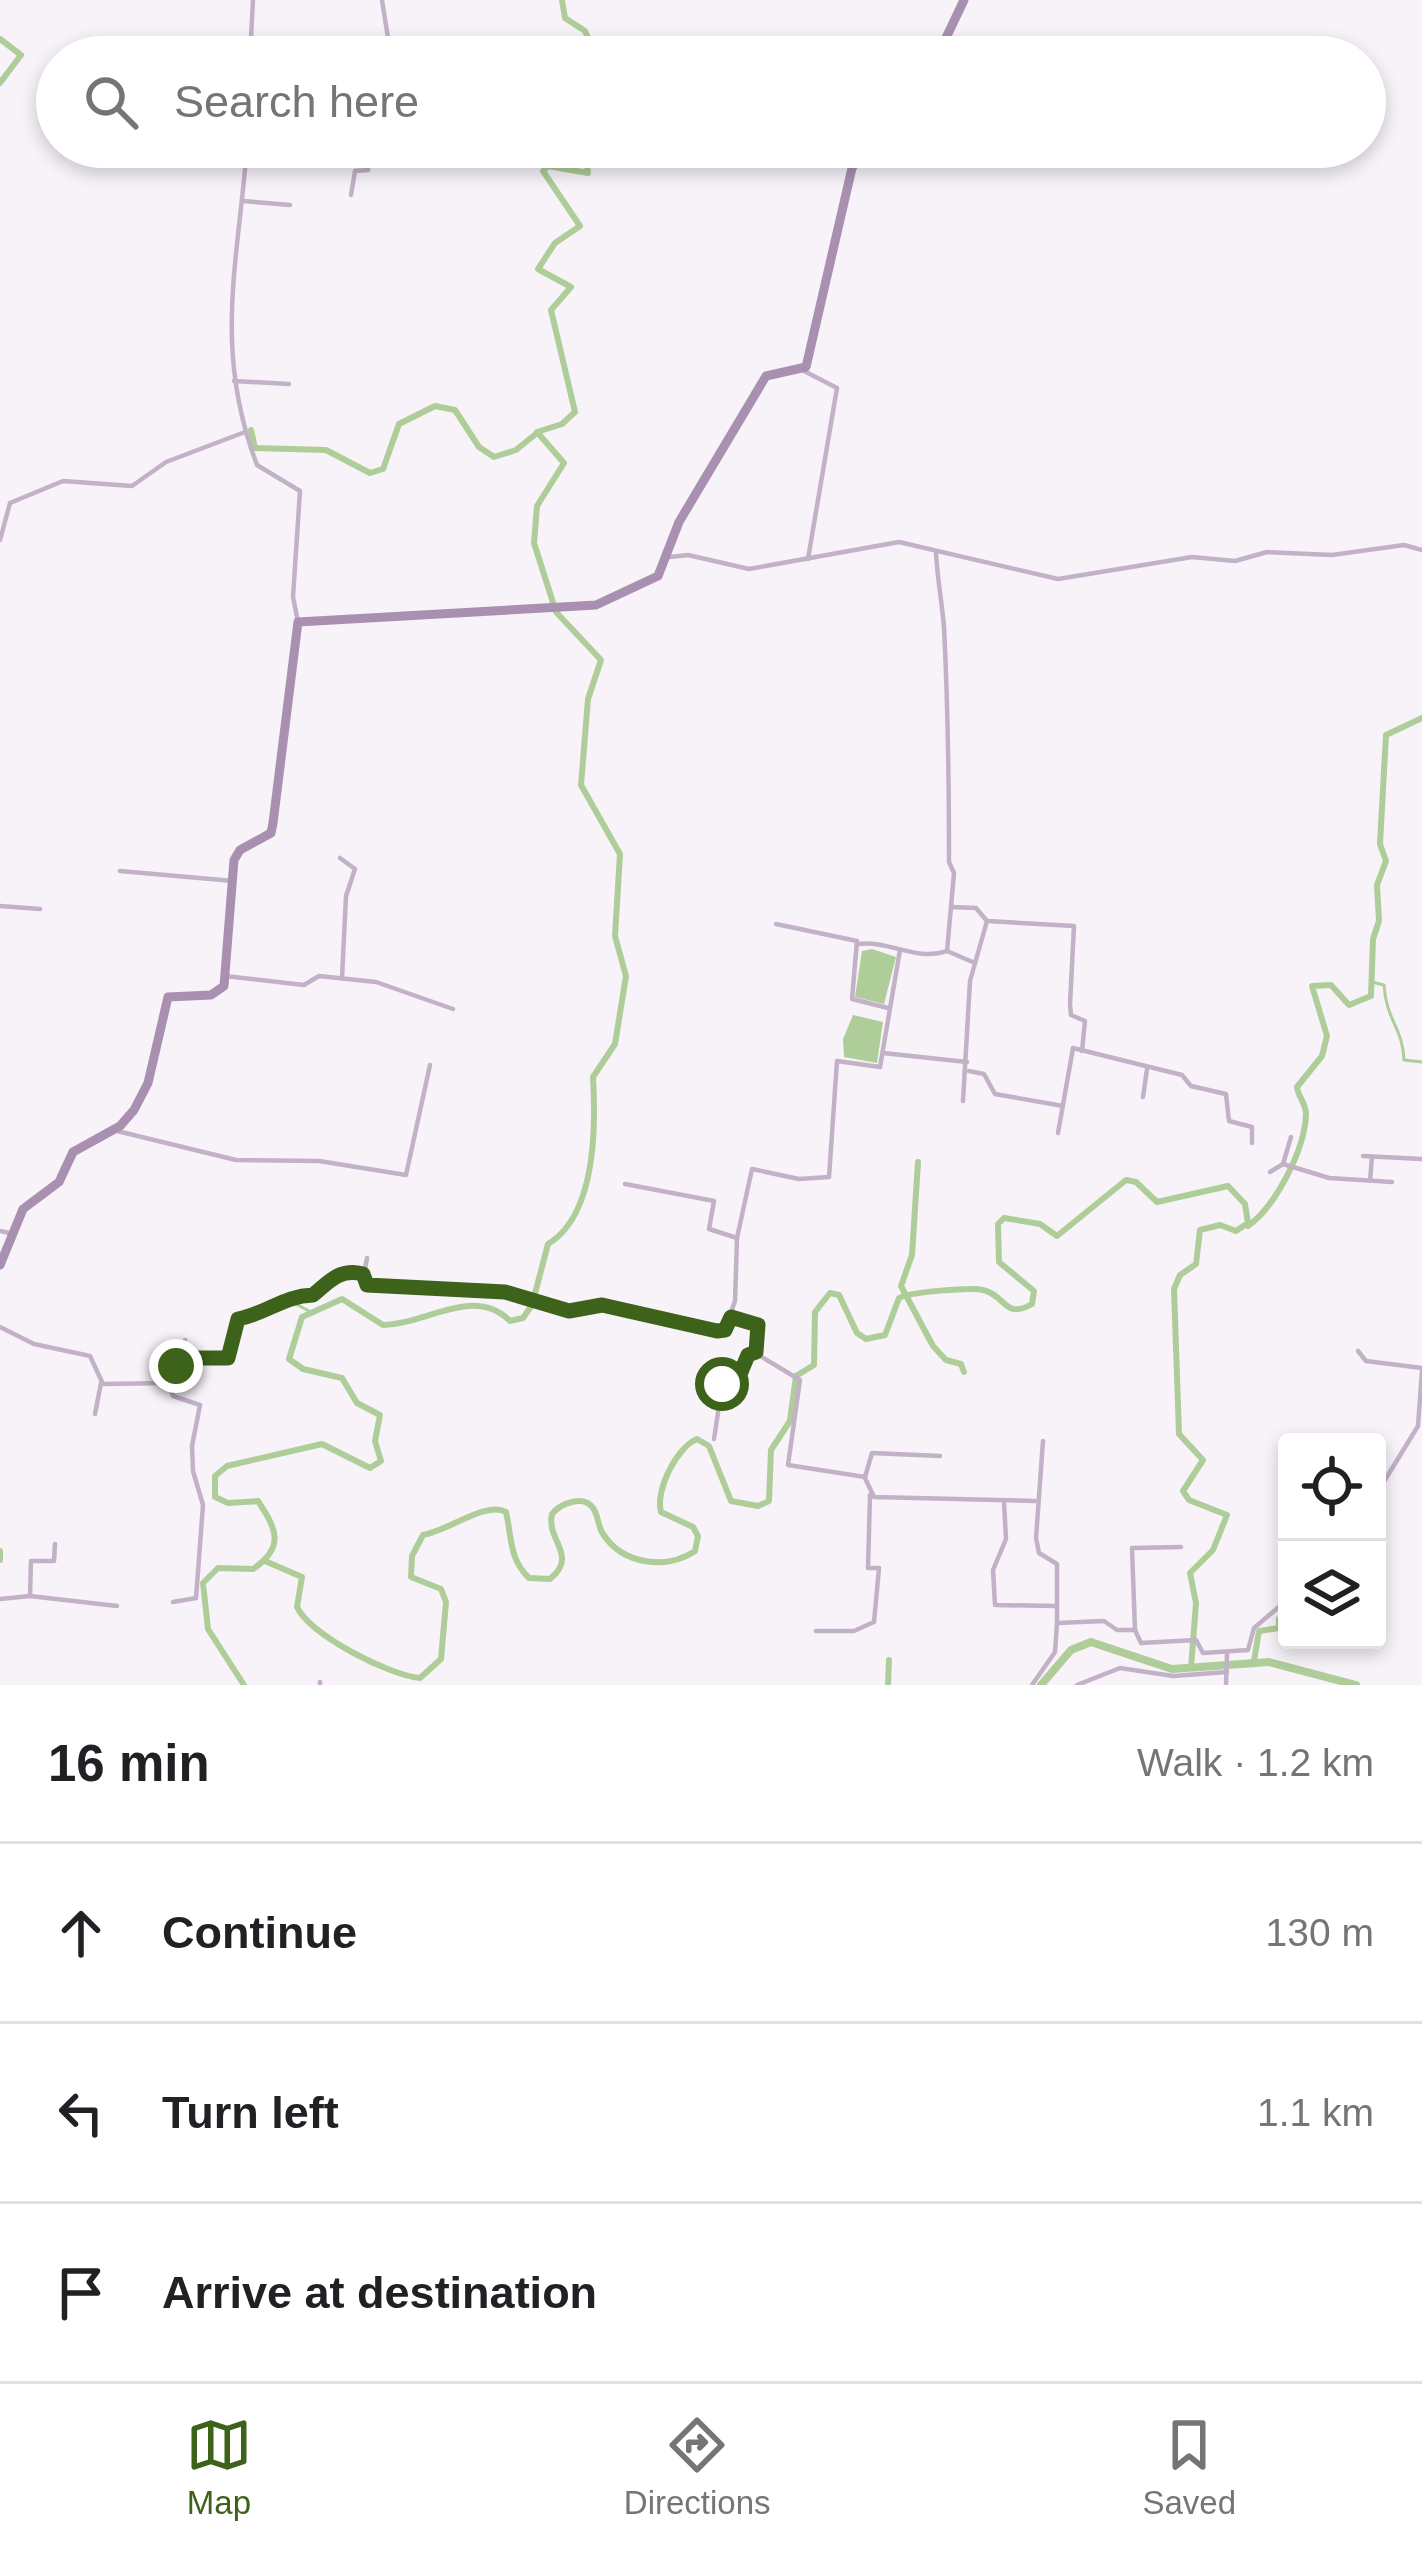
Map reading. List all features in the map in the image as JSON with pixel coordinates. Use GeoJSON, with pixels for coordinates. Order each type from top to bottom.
{"type":"FeatureCollection","features":[{"type":"Feature","properties":{"kind":"main road"},"geometry":{"type":"LineString","coordinates":[[947,36],[964,0]]}},
{"type":"Feature","properties":{"kind":"main road"},"geometry":{"type":"LineString","coordinates":[[0,1265],[23,1208],[59,1182],[73,1152],[113,1130],[134,1110],[148,1083],[168,997],[215,994],[225,976],[240,850],[271,833],[273,824],[298,622],[613,600],[661,565],[728,433],[766,376],[803,370],[853,168]]}},
{"type":"Feature","properties":{"kind":"street"},"geometry":{"type":"LineString","coordinates":[[251,36],[253,0]]}},
{"type":"Feature","properties":{"kind":"street"},"geometry":{"type":"LineString","coordinates":[[382,0],[388,36]]}},
{"type":"Feature","properties":{"kind":"street"},"geometry":{"type":"LineString","coordinates":[[245,168],[232,248],[234,381],[260,469],[300,491],[293,597],[298,622]]}},
{"type":"Feature","properties":{"kind":"street"},"geometry":{"type":"LineString","coordinates":[[351,195],[355,171],[368,168]]}},
{"type":"Feature","properties":{"kind":"street"},"geometry":{"type":"LineString","coordinates":[[243,201],[290,205]]}},
{"type":"Feature","properties":{"kind":"street"},"geometry":{"type":"LineString","coordinates":[[803,370],[837,388],[808,559]]}},
{"type":"Feature","properties":{"kind":"street"},"geometry":{"type":"LineString","coordinates":[[234,381],[289,384]]}},
{"type":"Feature","properties":{"kind":"street"},"geometry":{"type":"LineString","coordinates":[[0,540],[10,503],[25,495],[63,481],[132,486],[166,462],[246,432]]}},
{"type":"Feature","properties":{"kind":"street"},"geometry":{"type":"LineString","coordinates":[[661,565],[688,555],[743,570],[891,542],[1058,579],[1192,557],[1235,561],[1256,553],[1332,555],[1404,545],[1422,550]]}},
{"type":"Feature","properties":{"kind":"street"},"geometry":{"type":"LineString","coordinates":[[936,552],[944,633],[945,751],[952,792],[947,951]]}},
{"type":"Feature","properties":{"kind":"street"},"geometry":{"type":"LineString","coordinates":[[340,858],[355,869],[346,896],[342,978]]}},
{"type":"Feature","properties":{"kind":"street"},"geometry":{"type":"LineString","coordinates":[[120,872],[233,881]]}},
{"type":"Feature","properties":{"kind":"street"},"geometry":{"type":"LineString","coordinates":[[0,906],[40,909]]}},
{"type":"Feature","properties":{"kind":"street"},"geometry":{"type":"LineString","coordinates":[[951,907],[976,908],[987,921],[1074,926],[1070,1004],[1071,1015],[1084,1022],[1082,1051]]}},
{"type":"Feature","properties":{"kind":"street"},"geometry":{"type":"LineString","coordinates":[[963,1101],[975,962],[987,921]]}},
{"type":"Feature","properties":{"kind":"street"},"geometry":{"type":"LineString","coordinates":[[776,924],[836,934],[858,944],[947,951],[975,962]]}},
{"type":"Feature","properties":{"kind":"street"},"geometry":{"type":"LineString","coordinates":[[858,944],[852,999],[888,1008]]}},
{"type":"Feature","properties":{"kind":"street"},"geometry":{"type":"LineString","coordinates":[[367,1258],[363,1274],[367,1285],[530,1297],[556,1309],[602,1305],[725,1330],[731,1317],[737,1238],[752,1168],[799,1179],[830,1178],[837,1061],[880,1067],[900,950]]}},
{"type":"Feature","properties":{"kind":"street"},"geometry":{"type":"LineString","coordinates":[[225,976],[304,985],[319,976],[394,985],[453,1009]]}},
{"type":"Feature","properties":{"kind":"street"},"geometry":{"type":"LineString","coordinates":[[1058,1133],[1073,1048],[1182,1075],[1191,1086],[1226,1094],[1228,1119],[1252,1127],[1252,1142]]}},
{"type":"Feature","properties":{"kind":"street"},"geometry":{"type":"LineString","coordinates":[[883,1053],[969,1062]]}},
{"type":"Feature","properties":{"kind":"street"},"geometry":{"type":"LineString","coordinates":[[113,1130],[236,1160],[353,1164],[382,1174],[406,1175],[430,1065]]}},
{"type":"Feature","properties":{"kind":"street"},"geometry":{"type":"LineString","coordinates":[[1143,1097],[1147,1069]]}},
{"type":"Feature","properties":{"kind":"street"},"geometry":{"type":"LineString","coordinates":[[968,1071],[984,1074],[995,1094],[1064,1106]]}},
{"type":"Feature","properties":{"kind":"street"},"geometry":{"type":"LineString","coordinates":[[1270,1172],[1284,1164],[1291,1137]]}},
{"type":"Feature","properties":{"kind":"street"},"geometry":{"type":"LineString","coordinates":[[1363,1156],[1422,1160]]}},
{"type":"Feature","properties":{"kind":"street"},"geometry":{"type":"LineString","coordinates":[[1370,1181],[1372,1157]]}},
{"type":"Feature","properties":{"kind":"street"},"geometry":{"type":"LineString","coordinates":[[1284,1164],[1393,1183]]}},
{"type":"Feature","properties":{"kind":"street"},"geometry":{"type":"LineString","coordinates":[[625,1184],[713,1201],[709,1229],[737,1238]]}},
{"type":"Feature","properties":{"kind":"street"},"geometry":{"type":"LineString","coordinates":[[0,1231],[14,1234]]}},
{"type":"Feature","properties":{"kind":"street"},"geometry":{"type":"LineString","coordinates":[[184,1358],[228,1358],[236,1322],[265,1314],[274,1303],[288,1298],[313,1295],[322,1282],[346,1272],[363,1274]]}},
{"type":"Feature","properties":{"kind":"street"},"geometry":{"type":"LineString","coordinates":[[731,1317],[758,1325],[756,1352]]}},
{"type":"Feature","properties":{"kind":"street"},"geometry":{"type":"LineString","coordinates":[[0,1327],[22,1340],[90,1356],[101,1383],[95,1414]]}},
{"type":"Feature","properties":{"kind":"street"},"geometry":{"type":"LineString","coordinates":[[173,1602],[196,1598],[203,1505],[192,1461],[200,1405],[173,1396],[169,1383],[184,1358],[185,1340]]}},
{"type":"Feature","properties":{"kind":"street"},"geometry":{"type":"LineString","coordinates":[[756,1352],[796,1378],[788,1466],[864,1476]]}},
{"type":"Feature","properties":{"kind":"street"},"geometry":{"type":"LineString","coordinates":[[714,1439],[723,1380],[738,1379],[748,1355],[756,1352]]}},
{"type":"Feature","properties":{"kind":"street"},"geometry":{"type":"LineString","coordinates":[[1358,1352],[1366,1361],[1422,1370],[1418,1426],[1386,1478]]}},
{"type":"Feature","properties":{"kind":"street"},"geometry":{"type":"LineString","coordinates":[[101,1383],[169,1383]]}},
{"type":"Feature","properties":{"kind":"street"},"geometry":{"type":"LineString","coordinates":[[1032,1685],[1054,1652],[1057,1624],[1058,1568],[1037,1550],[1042,1441]]}},
{"type":"Feature","properties":{"kind":"street"},"geometry":{"type":"LineString","coordinates":[[816,1631],[854,1631],[874,1622],[879,1568],[868,1568],[870,1495],[864,1476],[872,1453],[940,1456]]}},
{"type":"Feature","properties":{"kind":"street"},"geometry":{"type":"LineString","coordinates":[[870,1495],[1036,1501]]}},
{"type":"Feature","properties":{"kind":"street"},"geometry":{"type":"LineString","coordinates":[[1004,1502],[1006,1539],[992,1570],[995,1605],[1056,1606]]}},
{"type":"Feature","properties":{"kind":"street"},"geometry":{"type":"LineString","coordinates":[[30,1596],[32,1561],[54,1561],[55,1544]]}},
{"type":"Feature","properties":{"kind":"street"},"geometry":{"type":"LineString","coordinates":[[1181,1546],[1132,1548],[1136,1630],[1141,1643],[1194,1640],[1204,1654],[1227,1664]]}},
{"type":"Feature","properties":{"kind":"street"},"geometry":{"type":"LineString","coordinates":[[0,1599],[30,1596],[117,1606]]}},
{"type":"Feature","properties":{"kind":"street"},"geometry":{"type":"LineString","coordinates":[[1077,1685],[1120,1668],[1173,1676],[1227,1664],[1248,1650],[1254,1628],[1278,1608]]}},
{"type":"Feature","properties":{"kind":"street"},"geometry":{"type":"LineString","coordinates":[[1057,1624],[1104,1621],[1117,1630],[1136,1630]]}},
{"type":"Feature","properties":{"kind":"street"},"geometry":{"type":"LineString","coordinates":[[1227,1664],[1228,1685]]}},
{"type":"Feature","properties":{"kind":"shaded area"},"geometry":{"type":"Polygon","coordinates":[[[872,949],[896,957],[884,1004],[855,997],[862,951],[872,949]]]}},
{"type":"Feature","properties":{"kind":"shaded area"},"geometry":{"type":"Polygon","coordinates":[[[853,1015],[883,1022],[877,1063],[844,1057],[843,1039],[853,1015]]]}},
{"type":"Feature","properties":{"kind":"waterway"},"geometry":{"type":"LineString","coordinates":[[562,0],[565,18],[587,36]]}},
{"type":"Feature","properties":{"kind":"waterway"},"geometry":{"type":"LineString","coordinates":[[0,39],[21,55],[0,83]]}},
{"type":"Feature","properties":{"kind":"waterway"},"geometry":{"type":"LineString","coordinates":[[244,1685],[208,1629],[203,1583],[218,1568],[253,1569],[270,1553],[275,1538],[258,1501],[228,1503],[215,1497],[215,1476],[227,1466],[322,1444],[370,1468],[381,1461],[375,1441],[380,1415],[357,1403],[342,1378],[303,1369],[289,1359],[302,1317],[342,1299],[383,1325],[466,1306],[496,1311],[510,1321],[523,1318],[532,1305],[548,1244],[564,1231],[584,1192],[593,1145],[593,1077],[615,1044],[626,976],[615,936],[620,854],[581,785],[588,699],[601,660],[556,612],[534,543],[537,506],[564,463],[537,432],[562,424],[575,412],[551,310],[571,287],[538,269],[555,243],[580,226],[543,171],[546,168]]}},
{"type":"Feature","properties":{"kind":"waterway"},"geometry":{"type":"LineString","coordinates":[[559,168],[588,173],[587,168]]}},
{"type":"Feature","properties":{"kind":"waterway"},"geometry":{"type":"LineString","coordinates":[[251,430],[255,448],[326,450],[370,473],[383,469],[399,424],[435,406],[455,410],[479,447],[494,457],[516,450],[537,433]]}},
{"type":"Feature","properties":{"kind":"waterway"},"geometry":{"type":"LineString","coordinates":[[1248,1226],[1278,1191],[1300,1143],[1306,1114],[1297,1087],[1322,1056],[1327,1036],[1312,986],[1331,985],[1349,1005],[1371,996],[1373,939],[1379,921],[1377,885],[1386,861],[1380,844],[1386,735],[1422,718]]}},
{"type":"Feature","properties":{"kind":"waterway"},"geometry":{"type":"LineString","coordinates":[[1372,982],[1384,985],[1404,1060],[1422,1062]]}},
{"type":"Feature","properties":{"kind":"waterway"},"geometry":{"type":"LineString","coordinates":[[918,1162],[912,1255],[901,1286],[933,1346],[946,1360],[961,1364],[964,1372]]}},
{"type":"Feature","properties":{"kind":"waterway"},"geometry":{"type":"LineString","coordinates":[[265,1561],[302,1577],[297,1607],[318,1630],[371,1662],[420,1678],[441,1659],[446,1602],[441,1589],[411,1577],[412,1556],[423,1535],[488,1510],[506,1512],[512,1548],[523,1571],[529,1578],[550,1579],[562,1563],[552,1514],[578,1501],[593,1508],[603,1534],[622,1552],[646,1561],[684,1557],[695,1551],[698,1536],[693,1527],[661,1512],[661,1492],[669,1470],[697,1439],[709,1446],[731,1501],[758,1506],[769,1501],[771,1450],[790,1421],[796,1376],[814,1365],[815,1312],[830,1293],[839,1295],[857,1333],[866,1339],[885,1335],[899,1298],[915,1294],[983,1290],[1010,1308],[1023,1308],[1032,1304],[1034,1291],[999,1262],[998,1224],[1004,1218],[1040,1224],[1057,1236],[1126,1180],[1136,1182],[1157,1202],[1228,1186],[1245,1204],[1248,1223],[1236,1231],[1220,1225],[1200,1230],[1196,1264],[1180,1275],[1174,1289],[1179,1434],[1203,1460],[1183,1491],[1189,1500],[1227,1515],[1213,1550],[1190,1573],[1196,1603],[1191,1668]]}},
{"type":"Feature","properties":{"kind":"waterway"},"geometry":{"type":"LineString","coordinates":[[281,1296],[309,1311]]}},
{"type":"Feature","properties":{"kind":"waterway"},"geometry":{"type":"LineString","coordinates":[[0,1551],[0,1560]]}},
{"type":"Feature","properties":{"kind":"waterway"},"geometry":{"type":"LineString","coordinates":[[1254,1661],[1259,1631],[1278,1628]]}},
{"type":"Feature","properties":{"kind":"waterway"},"geometry":{"type":"LineString","coordinates":[[1041,1685],[1071,1650],[1091,1642],[1172,1669],[1269,1662],[1356,1685]]}},
{"type":"Feature","properties":{"kind":"waterway"},"geometry":{"type":"LineString","coordinates":[[888,1685],[889,1660]]}},
{"type":"Feature","properties":{"kind":"route"},"geometry":{"type":"LineString","coordinates":[[176,1366],[184,1358],[228,1358],[238,1319],[265,1314],[274,1303],[291,1296],[313,1295],[322,1282],[354,1271],[363,1274],[367,1285],[505,1292],[569,1311],[594,1305],[625,1308],[664,1322],[717,1331],[728,1328],[731,1317],[758,1325],[756,1352],[748,1355],[738,1379],[727,1378],[722,1384]]}}]}
